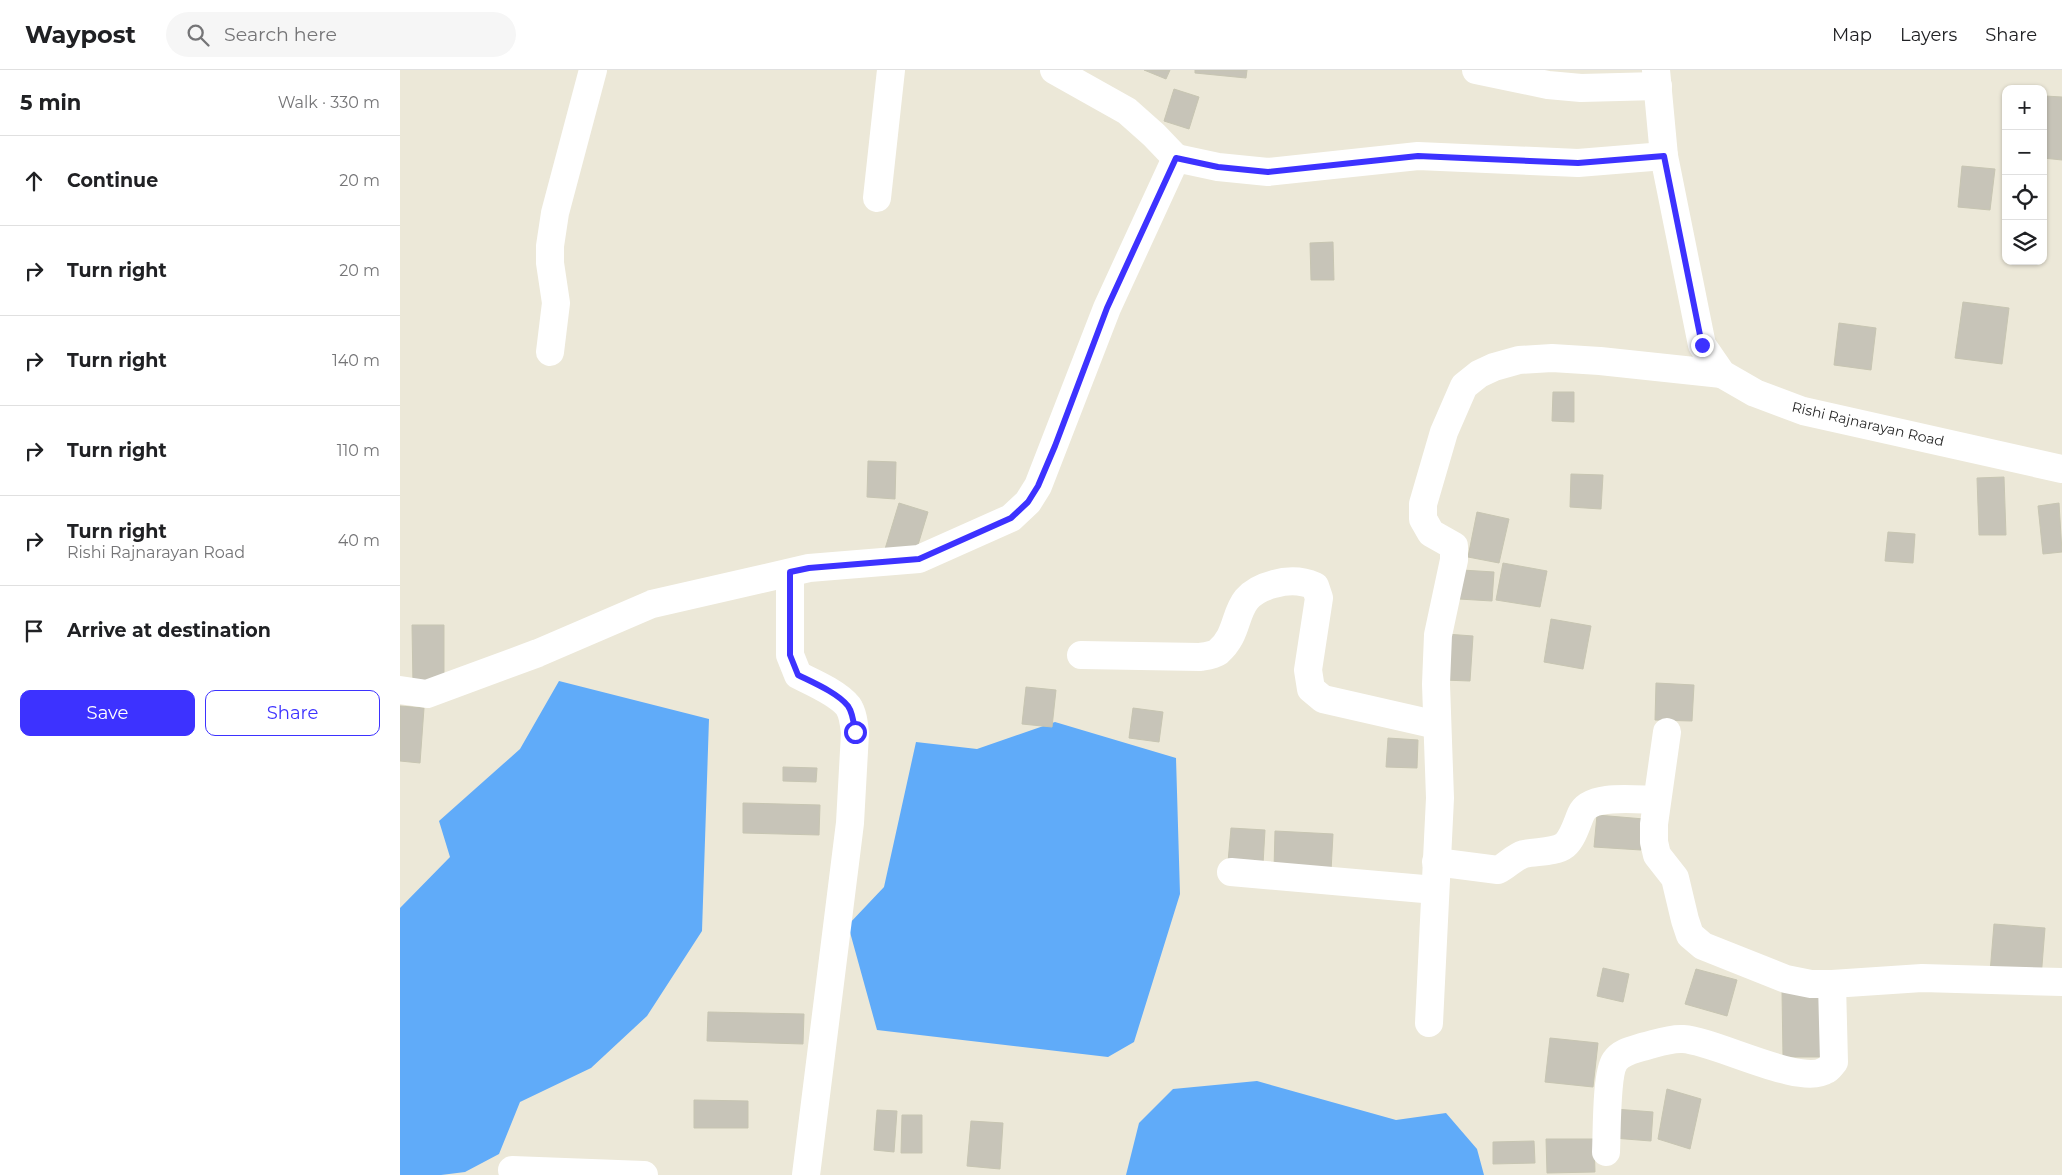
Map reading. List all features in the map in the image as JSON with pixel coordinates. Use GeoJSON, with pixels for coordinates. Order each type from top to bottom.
{"type":"FeatureCollection","features":[{"type":"Feature","properties":{"kind":"street"},"geometry":{"type":"LineString","coordinates":[[550,352],[556,303],[550,263],[550,246],[555,213],[592,70]]}},
{"type":"Feature","properties":{"kind":"street"},"geometry":{"type":"LineString","coordinates":[[877,198],[890,70]]}},
{"type":"Feature","properties":{"kind":"street"},"geometry":{"type":"LineString","coordinates":[[1054,70],[1127,111],[1176,158],[1218,167],[1268,172],[1418,156],[1578,163],[1664,156]]}},
{"type":"Feature","properties":{"kind":"street"},"geometry":{"type":"LineString","coordinates":[[1476,70],[1548,85],[1582,88],[1657,78]]}},
{"type":"Feature","properties":{"kind":"street","name":"Rishi Rajnarayan Road"},"geometry":{"type":"LineString","coordinates":[[1657,78],[1664,156],[1702,345],[1722,374],[1755,394],[1803,411],[2062,469]]}},
{"type":"Feature","properties":{"kind":"street"},"geometry":{"type":"LineString","coordinates":[[400,690],[427,694],[538,652],[652,604],[809,568],[919,559],[1011,518],[1028,502],[1038,486],[1107,308],[1176,158]]}},
{"type":"Feature","properties":{"kind":"street"},"geometry":{"type":"LineString","coordinates":[[1429,1023],[1440,798],[1436,684],[1438,635],[1454,560],[1454,546],[1431,533],[1423,519],[1423,504],[1444,432],[1464,386],[1479,374],[1494,367],[1519,360],[1552,358],[1600,361],[1722,374]]}},
{"type":"Feature","properties":{"kind":"street"},"geometry":{"type":"LineString","coordinates":[[790,572],[790,655],[798,675],[824,687],[848,706],[855,732],[850,823],[806,1175]]}},
{"type":"Feature","properties":{"kind":"street"},"geometry":{"type":"LineString","coordinates":[[1081,656],[1200,657],[1217,653],[1227,642],[1247,596],[1260,587],[1281,582],[1302,581],[1315,586],[1319,598],[1308,670],[1311,689],[1323,699],[1437,725]]}},
{"type":"Feature","properties":{"kind":"street"},"geometry":{"type":"LineString","coordinates":[[1667,732],[1657,800],[1654,842],[1657,855],[1674,878],[1690,935],[1703,946],[1786,979],[1811,984],[1922,978],[2062,982]]}},
{"type":"Feature","properties":{"kind":"street"},"geometry":{"type":"LineString","coordinates":[[1436,862],[1498,870],[1522,854],[1554,849],[1565,845],[1584,808],[1591,803],[1602,800],[1657,800]]}},
{"type":"Feature","properties":{"kind":"street"},"geometry":{"type":"LineString","coordinates":[[1231,872],[1435,890]]}},
{"type":"Feature","properties":{"kind":"street"},"geometry":{"type":"LineString","coordinates":[[1606,1152],[1611,1074],[1615,1061],[1623,1053],[1666,1040],[1681,1039],[1702,1042],[1787,1071],[1814,1074],[1826,1071],[1834,1062],[1832,984]]}},
{"type":"Feature","properties":{"kind":"street"},"geometry":{"type":"LineString","coordinates":[[512,1170],[644,1175]]}},
{"type":"Feature","properties":{"kind":"water"},"geometry":{"type":"Polygon","coordinates":[[[559,681],[709,719],[702,931],[647,1016],[591,1068],[520,1102],[499,1154],[465,1172],[441,1175],[400,1175],[400,908],[450,857],[439,821],[520,749],[559,681]]]}},
{"type":"Feature","properties":{"kind":"water"},"geometry":{"type":"Polygon","coordinates":[[[1055,722],[1176,758],[1180,894],[1134,1042],[1108,1057],[877,1030],[848,925],[884,887],[916,742],[977,749],[1055,722]]]}},
{"type":"Feature","properties":{"kind":"water"},"geometry":{"type":"Polygon","coordinates":[[[1257,1081],[1396,1120],[1446,1113],[1477,1149],[1484,1175],[1126,1175],[1139,1123],[1173,1089],[1257,1081]]]}},
{"type":"Feature","properties":{"kind":"building"},"geometry":{"type":"Polygon","coordinates":[[[1144,70],[1170,70],[1166,79],[1144,70]]]}},
{"type":"Feature","properties":{"kind":"building"},"geometry":{"type":"Polygon","coordinates":[[[1195,70],[1247,70],[1246,78],[1195,73],[1195,70]]]}},
{"type":"Feature","properties":{"kind":"building"},"geometry":{"type":"Polygon","coordinates":[[[1174,89],[1199,97],[1189,129],[1164,121],[1174,89]]]}},
{"type":"Feature","properties":{"kind":"building"},"geometry":{"type":"Polygon","coordinates":[[[2047,96],[2062,97],[2062,160],[2047,158],[2047,96]]]}},
{"type":"Feature","properties":{"kind":"building"},"geometry":{"type":"Polygon","coordinates":[[[1962,166],[1995,169],[1990,210],[1958,207],[1962,166]]]}},
{"type":"Feature","properties":{"kind":"building"},"geometry":{"type":"Polygon","coordinates":[[[1333,242],[1334,280],[1311,280],[1310,243],[1333,242]]]}},
{"type":"Feature","properties":{"kind":"building"},"geometry":{"type":"Polygon","coordinates":[[[1963,302],[2009,308],[2002,364],[1955,358],[1963,302]]]}},
{"type":"Feature","properties":{"kind":"building"},"geometry":{"type":"Polygon","coordinates":[[[1839,323],[1876,328],[1871,370],[1834,365],[1839,323]]]}},
{"type":"Feature","properties":{"kind":"building"},"geometry":{"type":"Polygon","coordinates":[[[1553,392],[1574,392],[1574,422],[1552,421],[1553,392]]]}},
{"type":"Feature","properties":{"kind":"building"},"geometry":{"type":"Polygon","coordinates":[[[868,461],[896,462],[895,499],[867,497],[868,461]]]}},
{"type":"Feature","properties":{"kind":"building"},"geometry":{"type":"Polygon","coordinates":[[[1571,474],[1603,475],[1601,509],[1570,507],[1571,474]]]}},
{"type":"Feature","properties":{"kind":"building"},"geometry":{"type":"Polygon","coordinates":[[[2004,477],[2006,535],[1979,535],[1977,478],[2004,477]]]}},
{"type":"Feature","properties":{"kind":"building"},"geometry":{"type":"Polygon","coordinates":[[[899,503],[928,512],[914,558],[885,549],[899,503]]]}},
{"type":"Feature","properties":{"kind":"building"},"geometry":{"type":"Polygon","coordinates":[[[2059,503],[2062,552],[2043,554],[2038,506],[2059,503]]]}},
{"type":"Feature","properties":{"kind":"building"},"geometry":{"type":"Polygon","coordinates":[[[1477,512],[1509,519],[1499,563],[1468,557],[1477,512]]]}},
{"type":"Feature","properties":{"kind":"building"},"geometry":{"type":"Polygon","coordinates":[[[1888,532],[1915,534],[1913,563],[1885,561],[1888,532]]]}},
{"type":"Feature","properties":{"kind":"building"},"geometry":{"type":"Polygon","coordinates":[[[1503,563],[1547,571],[1540,607],[1496,600],[1503,563]]]}},
{"type":"Feature","properties":{"kind":"building"},"geometry":{"type":"Polygon","coordinates":[[[1462,570],[1494,572],[1492,601],[1459,599],[1462,570]]]}},
{"type":"Feature","properties":{"kind":"building"},"geometry":{"type":"Polygon","coordinates":[[[1551,619],[1591,626],[1583,669],[1544,662],[1551,619]]]}},
{"type":"Feature","properties":{"kind":"building"},"geometry":{"type":"Polygon","coordinates":[[[412,625],[444,625],[444,685],[413,685],[412,625]]]}},
{"type":"Feature","properties":{"kind":"building"},"geometry":{"type":"Polygon","coordinates":[[[1446,634],[1473,636],[1470,681],[1443,680],[1446,634]]]}},
{"type":"Feature","properties":{"kind":"building"},"geometry":{"type":"Polygon","coordinates":[[[1656,683],[1694,685],[1692,721],[1655,720],[1656,683]]]}},
{"type":"Feature","properties":{"kind":"building"},"geometry":{"type":"Polygon","coordinates":[[[1026,687],[1056,690],[1052,727],[1022,724],[1026,687]]]}},
{"type":"Feature","properties":{"kind":"building"},"geometry":{"type":"Polygon","coordinates":[[[400,706],[424,708],[420,763],[400,761],[400,706]]]}},
{"type":"Feature","properties":{"kind":"building"},"geometry":{"type":"Polygon","coordinates":[[[1133,708],[1163,712],[1159,742],[1129,738],[1133,708]]]}},
{"type":"Feature","properties":{"kind":"building"},"geometry":{"type":"Polygon","coordinates":[[[1388,738],[1418,740],[1417,768],[1386,767],[1388,738]]]}},
{"type":"Feature","properties":{"kind":"building"},"geometry":{"type":"Polygon","coordinates":[[[783,767],[817,768],[816,782],[783,781],[783,767]]]}},
{"type":"Feature","properties":{"kind":"building"},"geometry":{"type":"Polygon","coordinates":[[[743,803],[820,805],[819,835],[743,833],[743,803]]]}},
{"type":"Feature","properties":{"kind":"building"},"geometry":{"type":"Polygon","coordinates":[[[1597,815],[1644,819],[1641,850],[1594,847],[1597,815]]]}},
{"type":"Feature","properties":{"kind":"building"},"geometry":{"type":"Polygon","coordinates":[[[1231,828],[1265,830],[1263,864],[1228,862],[1231,828]]]}},
{"type":"Feature","properties":{"kind":"building"},"geometry":{"type":"Polygon","coordinates":[[[1275,831],[1333,834],[1331,871],[1274,869],[1275,831]]]}},
{"type":"Feature","properties":{"kind":"building"},"geometry":{"type":"Polygon","coordinates":[[[1994,924],[2045,928],[2041,978],[1990,973],[1994,924]]]}},
{"type":"Feature","properties":{"kind":"building"},"geometry":{"type":"Polygon","coordinates":[[[1603,968],[1629,974],[1623,1002],[1597,996],[1603,968]]]}},
{"type":"Feature","properties":{"kind":"building"},"geometry":{"type":"Polygon","coordinates":[[[1696,969],[1737,980],[1727,1016],[1685,1004],[1696,969]]]}},
{"type":"Feature","properties":{"kind":"building"},"geometry":{"type":"Polygon","coordinates":[[[1782,991],[1821,991],[1822,1057],[1783,1057],[1782,991]]]}},
{"type":"Feature","properties":{"kind":"building"},"geometry":{"type":"Polygon","coordinates":[[[708,1012],[804,1014],[803,1044],[707,1041],[708,1012]]]}},
{"type":"Feature","properties":{"kind":"building"},"geometry":{"type":"Polygon","coordinates":[[[1550,1038],[1598,1043],[1593,1087],[1545,1082],[1550,1038]]]}},
{"type":"Feature","properties":{"kind":"building"},"geometry":{"type":"Polygon","coordinates":[[[1667,1089],[1701,1099],[1690,1149],[1658,1139],[1667,1089]]]}},
{"type":"Feature","properties":{"kind":"building"},"geometry":{"type":"Polygon","coordinates":[[[694,1100],[748,1101],[748,1128],[694,1128],[694,1100]]]}},
{"type":"Feature","properties":{"kind":"building"},"geometry":{"type":"Polygon","coordinates":[[[1615,1109],[1653,1112],[1651,1141],[1613,1138],[1615,1109]]]}},
{"type":"Feature","properties":{"kind":"building"},"geometry":{"type":"Polygon","coordinates":[[[877,1110],[897,1111],[894,1152],[874,1150],[877,1110]]]}},
{"type":"Feature","properties":{"kind":"building"},"geometry":{"type":"Polygon","coordinates":[[[902,1115],[922,1115],[922,1153],[901,1153],[902,1115]]]}},
{"type":"Feature","properties":{"kind":"building"},"geometry":{"type":"Polygon","coordinates":[[[971,1121],[1003,1123],[1000,1169],[967,1166],[971,1121]]]}},
{"type":"Feature","properties":{"kind":"building"},"geometry":{"type":"Polygon","coordinates":[[[1546,1139],[1594,1139],[1595,1172],[1547,1173],[1546,1139]]]}},
{"type":"Feature","properties":{"kind":"building"},"geometry":{"type":"Polygon","coordinates":[[[1534,1141],[1535,1163],[1493,1164],[1493,1142],[1534,1141]]]}},
{"type":"Feature","properties":{"kind":"route"},"geometry":{"type":"LineString","coordinates":[[855,732],[848,706],[824,687],[798,675],[790,655],[790,572],[809,568],[919,559],[1011,518],[1028,502],[1038,486],[1055,446],[1107,308],[1176,158],[1218,167],[1268,172],[1418,156],[1578,163],[1664,156],[1702,345]]}}]}
